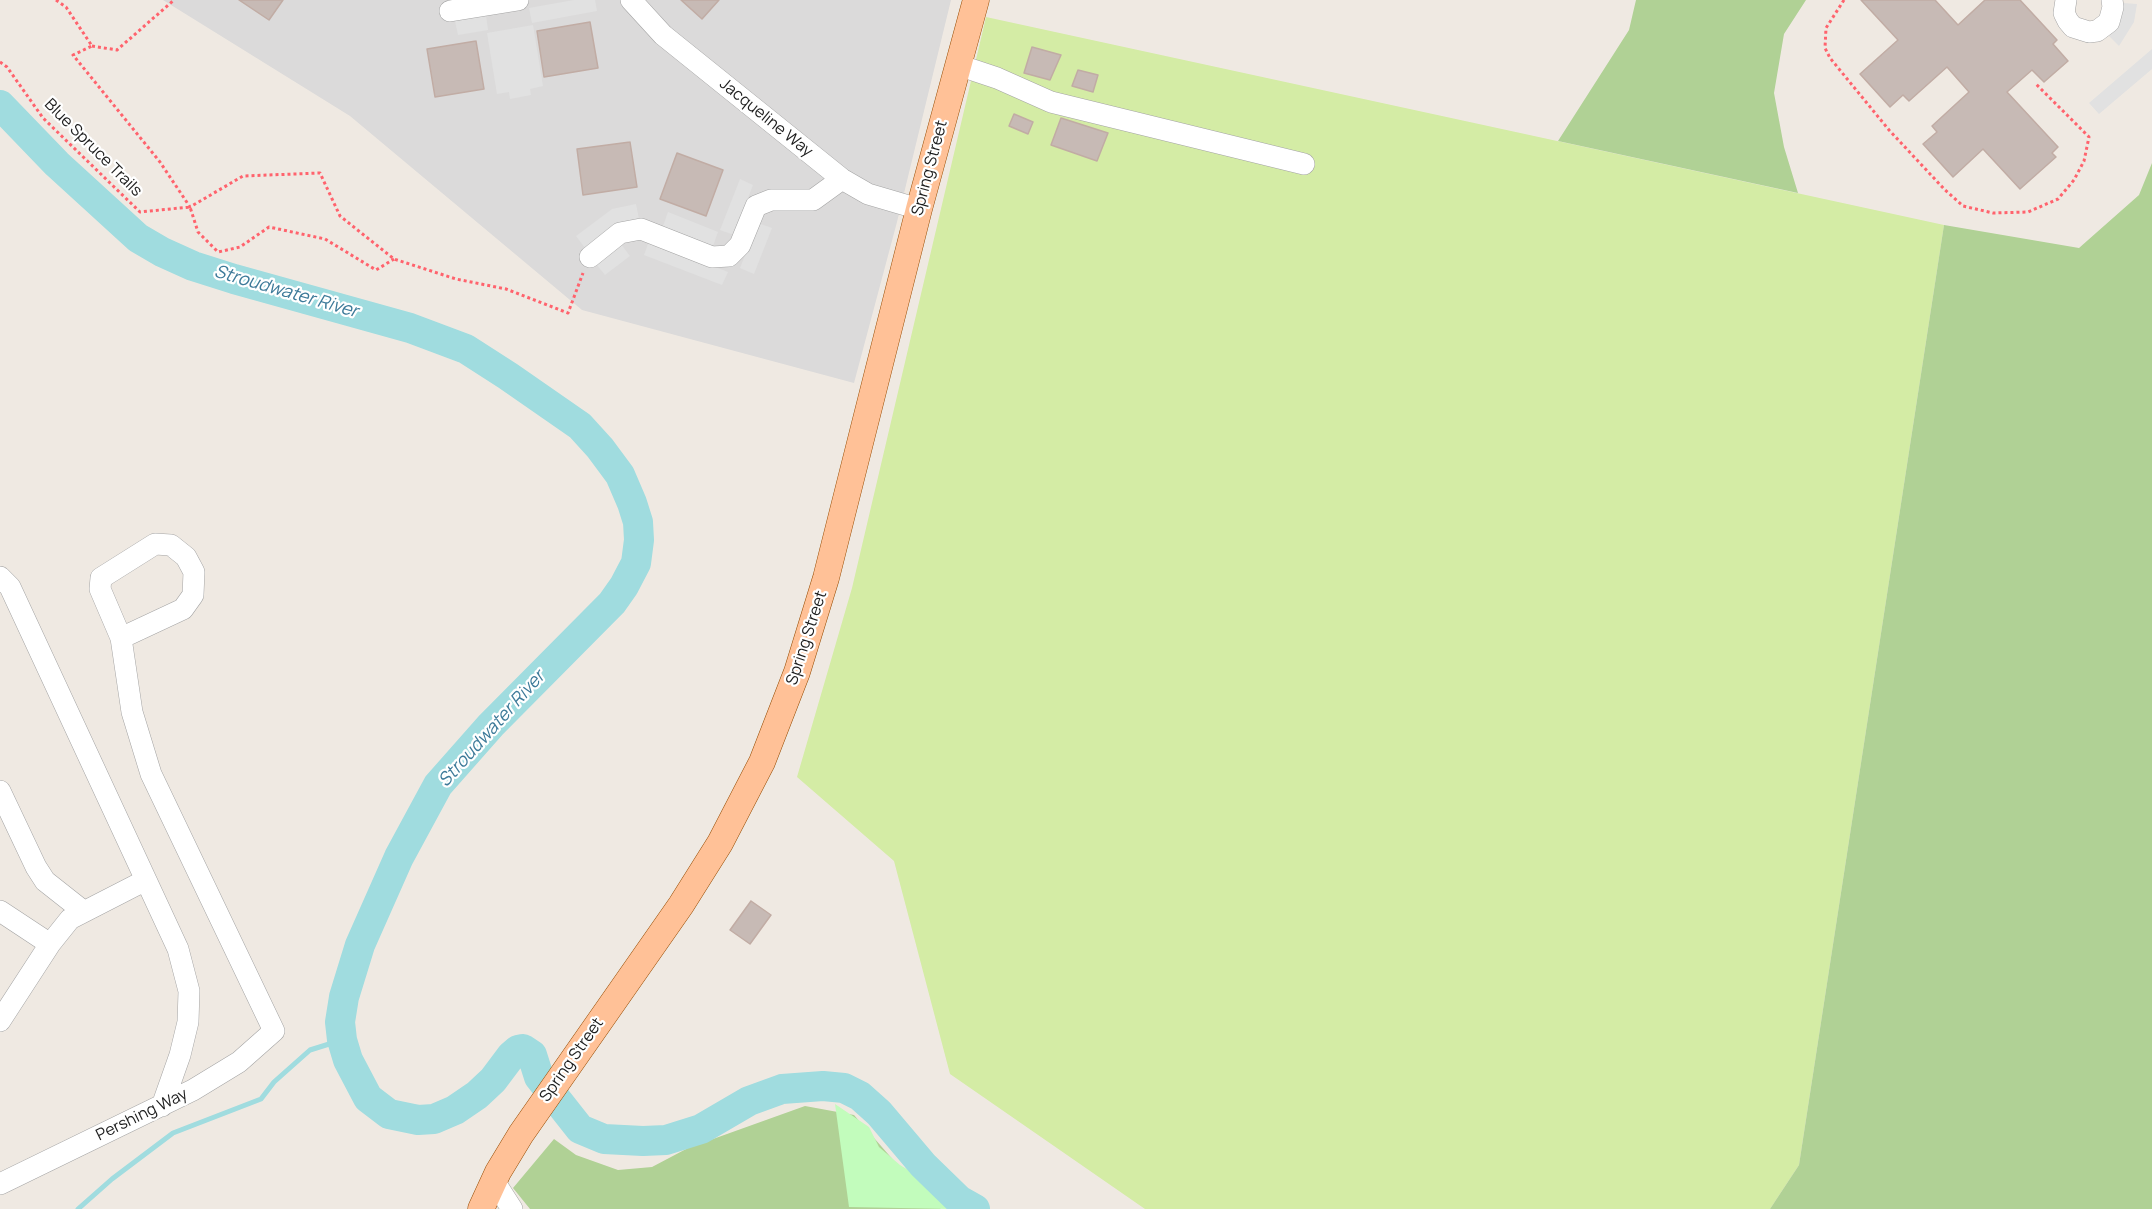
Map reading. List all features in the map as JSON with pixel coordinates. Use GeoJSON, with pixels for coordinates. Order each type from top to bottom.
{"type":"FeatureCollection","features":[{"type":"Feature","properties":{"kind":"main road","name":"Spring Street"},"geometry":{"type":"LineString","coordinates":[[482,1209],[494,1181],[544,1099],[681,905],[720,843],[762,762],[797,672],[826,578],[919,209],[976,0]]}},
{"type":"Feature","properties":{"kind":"street"},"geometry":{"type":"LineString","coordinates":[[450,11],[518,0]]}},
{"type":"Feature","properties":{"kind":"street","name":"Jacqueline Way"},"geometry":{"type":"LineString","coordinates":[[632,0],[663,35],[842,179],[868,194],[919,209]]}},
{"type":"Feature","properties":{"kind":"street"},"geometry":{"type":"LineString","coordinates":[[2066,0],[2064,13],[2068,21],[2073,27],[2089,32],[2097,31],[2109,22],[2113,7],[2112,0]]}},
{"type":"Feature","properties":{"kind":"street"},"geometry":{"type":"LineString","coordinates":[[958,65],[998,78],[1051,102],[1304,164]]}},
{"type":"Feature","properties":{"kind":"street"},"geometry":{"type":"LineString","coordinates":[[590,257],[620,233],[640,229],[712,257],[729,256],[740,245],[752,213],[763,201],[813,200],[842,179]]}},
{"type":"Feature","properties":{"kind":"street"},"geometry":{"type":"LineString","coordinates":[[155,544],[171,545],[186,557],[194,572],[193,595],[183,609],[121,638],[100,589],[101,578],[155,544]]}},
{"type":"Feature","properties":{"kind":"street"},"geometry":{"type":"LineString","coordinates":[[0,577],[10,587],[178,949],[189,991],[188,1022],[180,1055],[162,1106]]}},
{"type":"Feature","properties":{"kind":"street","name":"Pershing Way"},"geometry":{"type":"LineString","coordinates":[[0,1184],[162,1106],[239,1062],[274,1031],[151,774],[132,712],[121,638]]}},
{"type":"Feature","properties":{"kind":"street"},"geometry":{"type":"LineString","coordinates":[[0,791],[45,881],[83,911]]}},
{"type":"Feature","properties":{"kind":"street"},"geometry":{"type":"LineString","coordinates":[[0,1022],[50,944],[70,919],[146,880]]}},
{"type":"Feature","properties":{"kind":"street"},"geometry":{"type":"LineString","coordinates":[[0,911],[50,944]]}},
{"type":"Feature","properties":{"kind":"street"},"geometry":{"type":"LineString","coordinates":[[494,1181],[512,1209]]}},
{"type":"Feature","properties":{"kind":"path"},"geometry":{"type":"LineString","coordinates":[[56,0],[66,7],[92,46]]}},
{"type":"Feature","properties":{"kind":"path"},"geometry":{"type":"LineString","coordinates":[[174,0],[117,50],[92,46],[73,55],[160,162],[190,207],[198,232],[218,252],[240,247],[269,227],[325,239],[376,270],[394,259]]}},
{"type":"Feature","properties":{"kind":"path"},"geometry":{"type":"LineString","coordinates":[[1844,0],[1826,28],[1825,48],[1830,58],[1888,129],[1945,190],[1964,206],[1993,213],[2028,212],[2058,199],[2074,180],[2084,160],[2090,137],[2035,83]]}},
{"type":"Feature","properties":{"kind":"path","name":"Blue Spruce Trails"},"geometry":{"type":"LineString","coordinates":[[0,62],[7,67],[43,118],[140,212],[190,207],[243,176],[320,173],[340,216],[394,259],[456,279],[506,289],[568,313],[590,257]]}},
{"type":"Feature","properties":{"kind":"shaded area"},"geometry":{"type":"Polygon","coordinates":[[[163,0],[951,0],[897,222],[854,383],[582,310],[350,116],[163,0]]]}},
{"type":"Feature","properties":{"kind":"shaded area"},"geometry":{"type":"Polygon","coordinates":[[[574,0],[595,0],[597,11],[532,23],[529,8],[574,0]]]}},
{"type":"Feature","properties":{"kind":"shaded area"},"geometry":{"type":"Polygon","coordinates":[[[2123,3],[2137,4],[2134,22],[2119,46],[2109,36],[2119,23],[2123,3]]]}},
{"type":"Feature","properties":{"kind":"shaded area"},"geometry":{"type":"Polygon","coordinates":[[[486,15],[488,30],[458,35],[455,21],[486,15]]]}},
{"type":"Feature","properties":{"kind":"shaded area"},"geometry":{"type":"Polygon","coordinates":[[[533,25],[543,86],[530,89],[531,95],[510,99],[509,92],[497,94],[487,33],[533,25]]]}},
{"type":"Feature","properties":{"kind":"shaded area"},"geometry":{"type":"Polygon","coordinates":[[[2152,49],[2152,69],[2099,114],[2089,103],[2152,49]]]}},
{"type":"Feature","properties":{"kind":"shaded area"},"geometry":{"type":"Polygon","coordinates":[[[740,179],[753,185],[734,235],[720,230],[740,179]]]}},
{"type":"Feature","properties":{"kind":"shaded area"},"geometry":{"type":"Polygon","coordinates":[[[636,204],[639,219],[585,248],[576,236],[612,209],[636,204]]]}},
{"type":"Feature","properties":{"kind":"shaded area"},"geometry":{"type":"Polygon","coordinates":[[[668,212],[718,232],[713,246],[663,226],[668,212]]]}},
{"type":"Feature","properties":{"kind":"shaded area"},"geometry":{"type":"Polygon","coordinates":[[[758,223],[772,228],[754,274],[740,268],[758,223]]]}},
{"type":"Feature","properties":{"kind":"shaded area"},"geometry":{"type":"Polygon","coordinates":[[[649,241],[728,272],[722,285],[644,255],[649,241]]]}},
{"type":"Feature","properties":{"kind":"shaded area"},"geometry":{"type":"Polygon","coordinates":[[[621,244],[630,256],[605,275],[596,264],[621,244]]]}},
{"type":"Feature","properties":{"kind":"green space"},"geometry":{"type":"Polygon","coordinates":[[[1636,0],[1806,0],[1784,34],[1774,93],[1784,147],[1798,193],[1558,141],[1629,30],[1636,0]]]}},
{"type":"Feature","properties":{"kind":"green space"},"geometry":{"type":"Polygon","coordinates":[[[986,17],[1944,225],[1799,1165],[1770,1209],[1145,1209],[950,1074],[894,861],[797,777],[852,588],[986,17]]]}},
{"type":"Feature","properties":{"kind":"green space"},"geometry":{"type":"Polygon","coordinates":[[[2152,163],[2152,1209],[1770,1209],[1799,1165],[1944,225],[2079,248],[2139,195],[2152,163]]]}},
{"type":"Feature","properties":{"kind":"green space"},"geometry":{"type":"Polygon","coordinates":[[[835,1104],[869,1127],[879,1147],[900,1165],[923,1179],[952,1209],[849,1207],[835,1104]]]}},
{"type":"Feature","properties":{"kind":"green space"},"geometry":{"type":"Polygon","coordinates":[[[805,1106],[854,1115],[895,1162],[941,1209],[530,1209],[513,1188],[554,1139],[576,1155],[618,1170],[652,1167],[688,1148],[805,1106]]]}},
{"type":"Feature","properties":{"kind":"building"},"geometry":{"type":"Polygon","coordinates":[[[239,0],[283,0],[269,20],[239,0]]]}},
{"type":"Feature","properties":{"kind":"building"},"geometry":{"type":"Polygon","coordinates":[[[681,0],[719,0],[702,19],[681,0]]]}},
{"type":"Feature","properties":{"kind":"building"},"geometry":{"type":"Polygon","coordinates":[[[1861,0],[1935,0],[1958,25],[1985,0],[2020,0],[2057,40],[2053,44],[2068,61],[2044,82],[2032,70],[2007,92],[2058,147],[2052,153],[2056,157],[2020,189],[1983,149],[1953,177],[1923,144],[1937,132],[1932,126],[1969,92],[1947,67],[1909,101],[1903,95],[1890,107],[1860,74],[1898,40],[1861,0]]]}},
{"type":"Feature","properties":{"kind":"building"},"geometry":{"type":"Polygon","coordinates":[[[590,22],[598,68],[544,77],[537,31],[590,22]]]}},
{"type":"Feature","properties":{"kind":"building"},"geometry":{"type":"Polygon","coordinates":[[[476,41],[484,89],[435,97],[427,49],[476,41]]]}},
{"type":"Feature","properties":{"kind":"building"},"geometry":{"type":"Polygon","coordinates":[[[1032,47],[1061,55],[1050,80],[1024,73],[1032,47]]]}},
{"type":"Feature","properties":{"kind":"building"},"geometry":{"type":"Polygon","coordinates":[[[1078,70],[1098,75],[1093,92],[1072,86],[1078,70]]]}},
{"type":"Feature","properties":{"kind":"building"},"geometry":{"type":"Polygon","coordinates":[[[1014,114],[1033,122],[1028,134],[1009,126],[1014,114]]]}},
{"type":"Feature","properties":{"kind":"building"},"geometry":{"type":"Polygon","coordinates":[[[1061,118],[1108,133],[1097,161],[1051,145],[1061,118]]]}},
{"type":"Feature","properties":{"kind":"building"},"geometry":{"type":"Polygon","coordinates":[[[630,142],[637,187],[583,195],[577,149],[630,142]]]}},
{"type":"Feature","properties":{"kind":"building"},"geometry":{"type":"Polygon","coordinates":[[[677,153],[723,170],[706,216],[660,199],[677,153]]]}},
{"type":"Feature","properties":{"kind":"building"},"geometry":{"type":"Polygon","coordinates":[[[751,901],[771,915],[750,944],[730,930],[751,901]]]}},
{"type":"Feature","properties":{"kind":"waterway","name":"Stroudwater River"},"geometry":{"type":"LineString","coordinates":[[0,105],[57,164],[138,238],[162,252],[193,266],[410,328],[466,349],[580,426],[620,475],[632,503],[638,522],[639,540],[636,563],[624,586],[612,603],[491,725],[438,785],[399,857],[360,945],[344,997],[340,1022],[348,1060],[368,1098],[389,1114],[418,1120],[434,1119],[455,1110],[477,1095],[493,1080],[511,1056],[523,1049],[532,1055],[539,1077],[580,1129],[604,1139],[643,1141],[666,1140],[701,1129],[749,1101],[782,1089],[823,1086],[844,1088],[860,1096],[879,1113],[923,1165],[959,1200],[975,1209]]}},
{"type":"Feature","properties":{"kind":"waterway"},"geometry":{"type":"LineString","coordinates":[[78,1209],[112,1179],[173,1133],[261,1099],[274,1082],[310,1050],[342,1040]]}}]}
